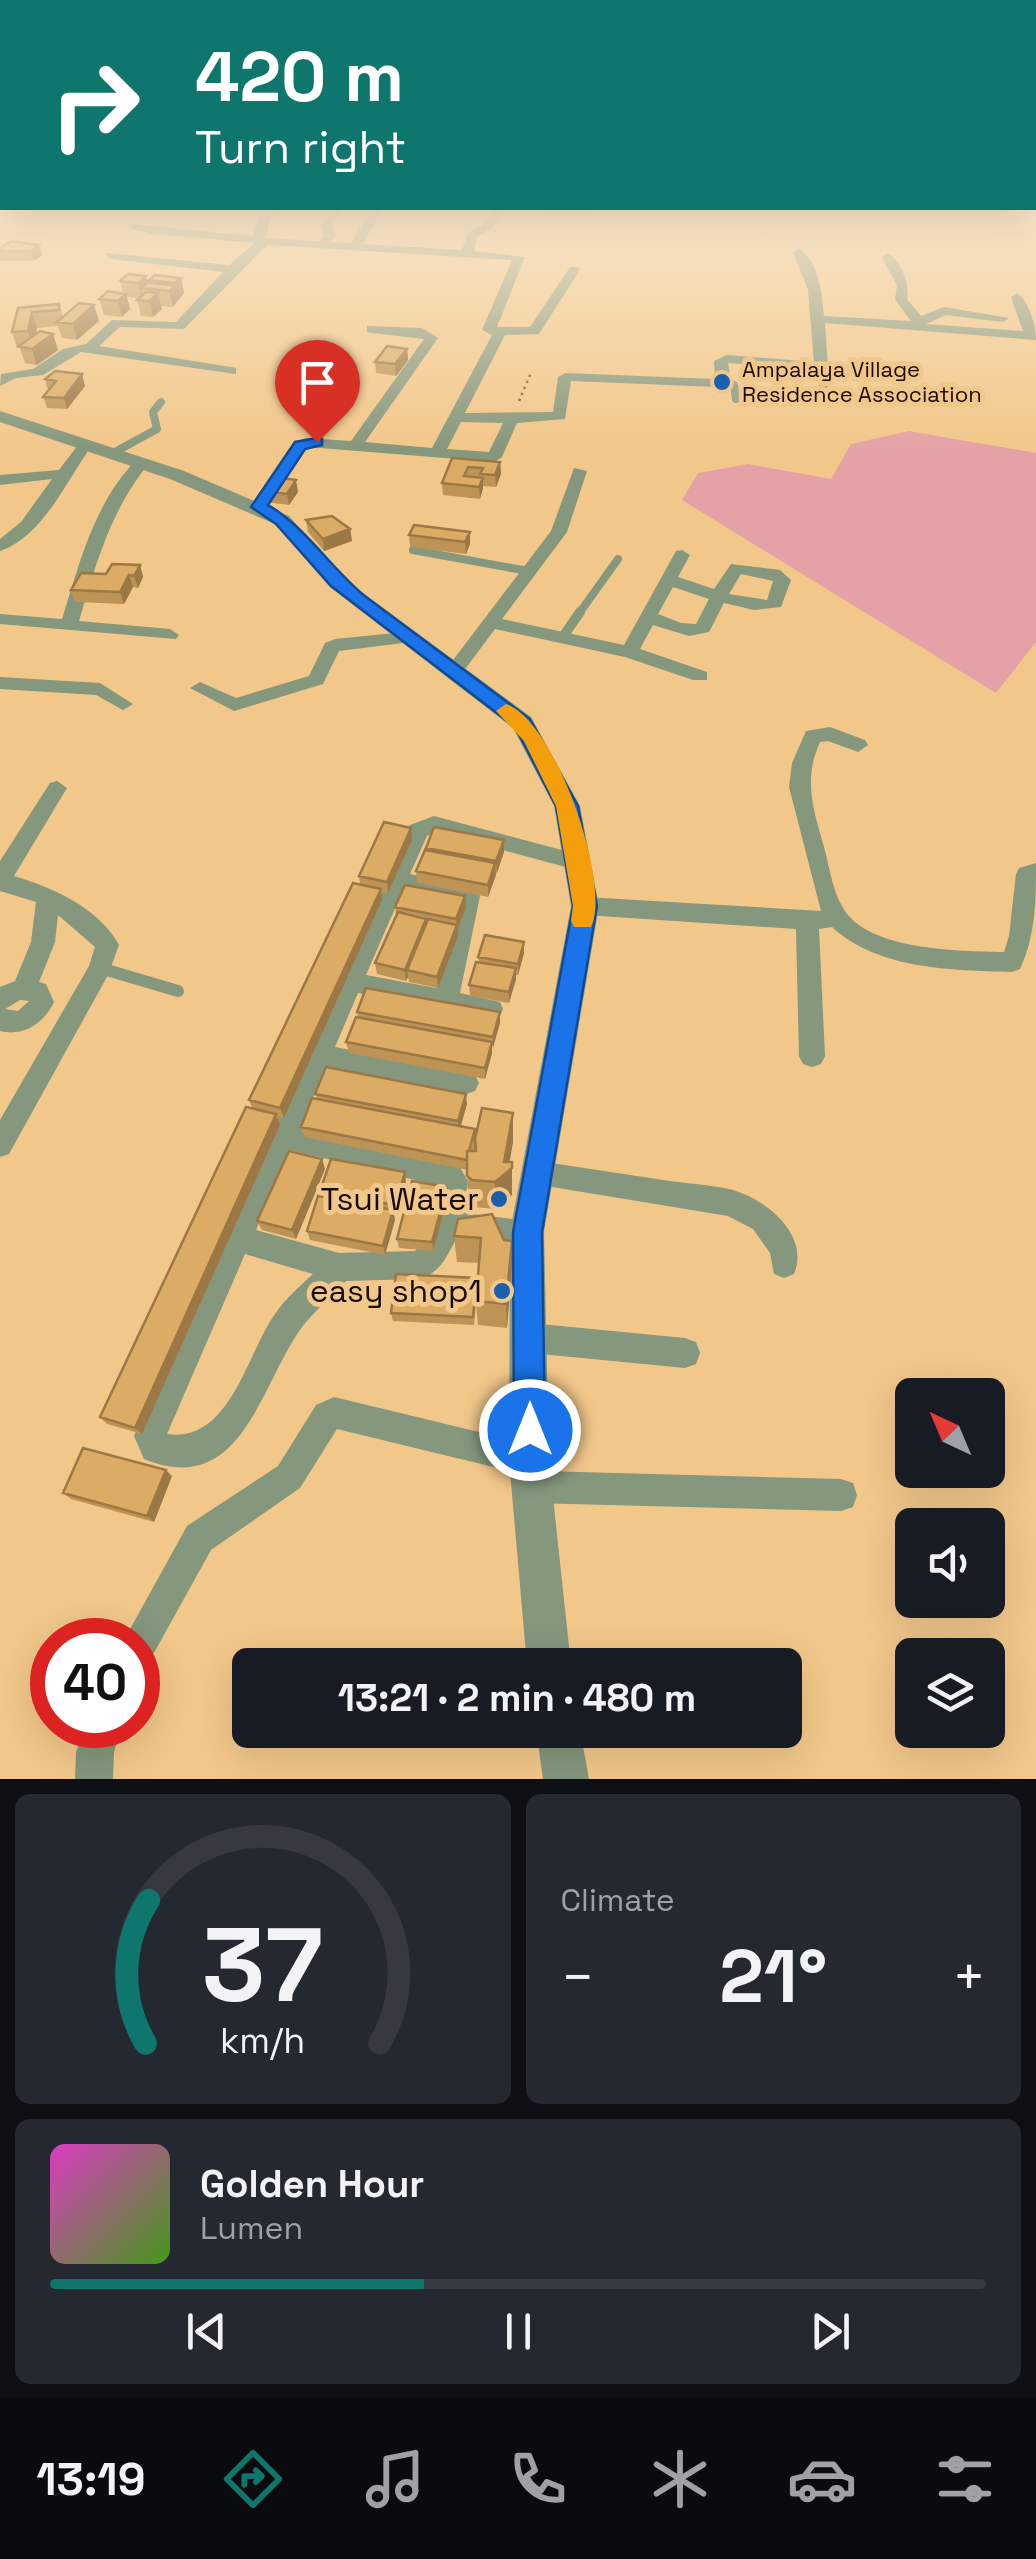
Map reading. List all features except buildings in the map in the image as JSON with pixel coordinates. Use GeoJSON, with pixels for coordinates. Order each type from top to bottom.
{"type":"FeatureCollection","features":[{"type":"Feature","properties":{"kind":"street"},"geometry":{"type":"LineString","coordinates":[[89,348],[121,322],[180,326],[218,284]]}},
{"type":"Feature","properties":{"kind":"street"},"geometry":{"type":"LineString","coordinates":[[508,284],[489,330],[534,332],[565,284]]}},
{"type":"Feature","properties":{"kind":"street"},"geometry":{"type":"LineString","coordinates":[[456,417],[560,416],[563,380],[570,376],[716,383],[724,380],[721,361],[726,359],[821,367],[811,284]]}},
{"type":"Feature","properties":{"kind":"street"},"geometry":{"type":"LineString","coordinates":[[902,284],[901,299],[915,323]]}},
{"type":"Feature","properties":{"kind":"street"},"geometry":{"type":"LineString","coordinates":[[818,318],[1031,330],[1017,297]]}},
{"type":"Feature","properties":{"kind":"street"},"geometry":{"type":"LineString","coordinates":[[356,445],[430,338],[422,332],[372,328]]}},
{"type":"Feature","properties":{"kind":"street"},"geometry":{"type":"LineString","coordinates":[[437,453],[500,332]]}},
{"type":"Feature","properties":{"kind":"street"},"geometry":{"type":"LineString","coordinates":[[0,382],[12,372],[37,373],[75,346],[231,371]]}},
{"type":"Feature","properties":{"kind":"street"},"geometry":{"type":"LineString","coordinates":[[0,416],[142,462],[259,507],[282,520],[337,583],[522,723],[567,806],[585,906],[528,1232],[530,1473],[546,1648]]}},
{"type":"Feature","properties":{"kind":"street"},"geometry":{"type":"LineString","coordinates":[[259,507],[300,445],[356,445],[494,457],[512,419]]}},
{"type":"Feature","properties":{"kind":"street"},"geometry":{"type":"LineString","coordinates":[[0,546],[16,537],[35,517],[61,474],[100,448]]}},
{"type":"Feature","properties":{"kind":"street"},"geometry":{"type":"LineString","coordinates":[[70,625],[103,524],[130,474],[142,462]]}},
{"type":"Feature","properties":{"kind":"street"},"geometry":{"type":"LineString","coordinates":[[453,672],[559,532],[579,470]]}},
{"type":"Feature","properties":{"kind":"street"},"geometry":{"type":"LineString","coordinates":[[0,480],[61,474]]}},
{"type":"Feature","properties":{"kind":"street"},"geometry":{"type":"LineString","coordinates":[[629,652],[682,555]]}},
{"type":"Feature","properties":{"kind":"street"},"geometry":{"type":"LineString","coordinates":[[647,616],[690,632],[698,631],[722,595],[668,580]]}},
{"type":"Feature","properties":{"kind":"street"},"geometry":{"type":"LineString","coordinates":[[0,619],[170,635]]}},
{"type":"Feature","properties":{"kind":"street"},"geometry":{"type":"LineString","coordinates":[[488,622],[629,652],[700,676]]}},
{"type":"Feature","properties":{"kind":"street"},"geometry":{"type":"LineString","coordinates":[[200,688],[234,705],[316,680],[332,647],[341,643],[405,638]]}},
{"type":"Feature","properties":{"kind":"street"},"geometry":{"type":"LineString","coordinates":[[0,683],[100,689],[123,704]]}},
{"type":"Feature","properties":{"kind":"street"},"geometry":{"type":"LineString","coordinates":[[858,745],[821,734],[813,736],[798,764],[800,803],[836,918],[862,936],[936,961],[1024,964],[1021,936],[1027,874],[1036,871]]}},
{"type":"Feature","properties":{"kind":"street"},"geometry":{"type":"LineString","coordinates":[[0,1145],[100,968],[107,945],[96,930],[28,886],[0,881],[57,788]]}},
{"type":"Feature","properties":{"kind":"street"},"geometry":{"type":"LineString","coordinates":[[340,1268],[286,1324],[231,1424],[210,1446],[180,1456],[154,1448],[150,1436],[418,831],[434,824],[577,862]]}},
{"type":"Feature","properties":{"kind":"street"},"geometry":{"type":"LineString","coordinates":[[397,880],[469,896],[474,932],[446,998]]}},
{"type":"Feature","properties":{"kind":"street"},"geometry":{"type":"LineString","coordinates":[[24,988],[44,942],[48,901]]}},
{"type":"Feature","properties":{"kind":"street"},"geometry":{"type":"LineString","coordinates":[[585,906],[807,921],[836,918]]}},
{"type":"Feature","properties":{"kind":"street"},"geometry":{"type":"LineString","coordinates":[[807,921],[812,1056]]}},
{"type":"Feature","properties":{"kind":"street"},"geometry":{"type":"LineString","coordinates":[[354,982],[492,1008]]}},
{"type":"Feature","properties":{"kind":"street"},"geometry":{"type":"LineString","coordinates":[[0,1002],[9,992],[24,988],[37,991],[42,1002],[36,1014],[22,1022],[6,1023],[0,1018]]}},
{"type":"Feature","properties":{"kind":"street"},"geometry":{"type":"LineString","coordinates":[[321,1055],[466,1084]]}},
{"type":"Feature","properties":{"kind":"street"},"geometry":{"type":"LineString","coordinates":[[237,1238],[340,1268],[421,1264],[433,1254],[450,1222],[454,1181],[449,1175],[281,1136]]}},
{"type":"Feature","properties":{"kind":"street"},"geometry":{"type":"LineString","coordinates":[[538,1174],[732,1203],[763,1220],[785,1249],[784,1264]]}},
{"type":"Feature","properties":{"kind":"street"},"geometry":{"type":"LineString","coordinates":[[450,1222],[528,1232]]}},
{"type":"Feature","properties":{"kind":"street"},"geometry":{"type":"LineString","coordinates":[[530,1338],[685,1352]]}},
{"type":"Feature","properties":{"kind":"street"},"geometry":{"type":"LineString","coordinates":[[155,1618],[199,1538],[289,1477],[326,1416],[334,1413],[530,1473],[842,1495]]}},
{"type":"Feature","properties":{"kind":"street"},"geometry":{"type":"LineString","coordinates":[[94,1779],[96,1748]]}},
{"type":"Feature","properties":{"kind":"street"},"geometry":{"type":"LineString","coordinates":[[561,1748],[566,1779]]}},
{"type":"Feature","properties":{"kind":"lane"},"geometry":{"type":"LineString","coordinates":[[824,394],[821,367],[909,369]]}},
{"type":"Feature","properties":{"kind":"lane"},"geometry":{"type":"LineString","coordinates":[[724,380],[734,385],[736,400]]}},
{"type":"Feature","properties":{"kind":"lane"},"geometry":{"type":"LineString","coordinates":[[100,448],[157,429],[153,412],[161,402]]}},
{"type":"Feature","properties":{"kind":"lane"},"geometry":{"type":"LineString","coordinates":[[413,550],[528,571]]}},
{"type":"Feature","properties":{"kind":"lane"},"geometry":{"type":"LineString","coordinates":[[562,638],[618,559]]}},
{"type":"Feature","properties":{"kind":"lane"},"geometry":{"type":"LineString","coordinates":[[100,968],[178,991]]}},
{"type":"Feature","properties":{"kind":"path"},"geometry":{"type":"LineString","coordinates":[[512,419],[531,373]]}},
{"type":"Feature","properties":{"kind":"shaded area"},"geometry":{"type":"Polygon","coordinates":[[[909,431],[1036,453],[1036,642],[996,693],[682,500],[698,473],[748,464],[831,479],[851,444],[909,431]]]}},
{"type":"Feature","properties":{"kind":"slow traffic"},"geometry":{"type":"LineString","coordinates":[[506,711],[533,737],[567,806],[585,906],[582,921]]}},
{"type":"Feature","properties":{"kind":"place","name":"Ampalaya Village Residence Association"},"geometry":{"type":"Point","coordinates":[722,382]}},
{"type":"Feature","properties":{"kind":"place","name":"Tsui Water"},"geometry":{"type":"Point","coordinates":[499,1199]}},
{"type":"Feature","properties":{"kind":"place","name":"easy shop1"},"geometry":{"type":"Point","coordinates":[502,1291]}},
{"type":"Feature","properties":{"kind":"route"},"geometry":{"type":"LineString","coordinates":[[317,442],[300,445],[259,507],[282,520],[337,583],[522,723],[567,806],[585,906],[528,1232],[530,1430]]}}]}
